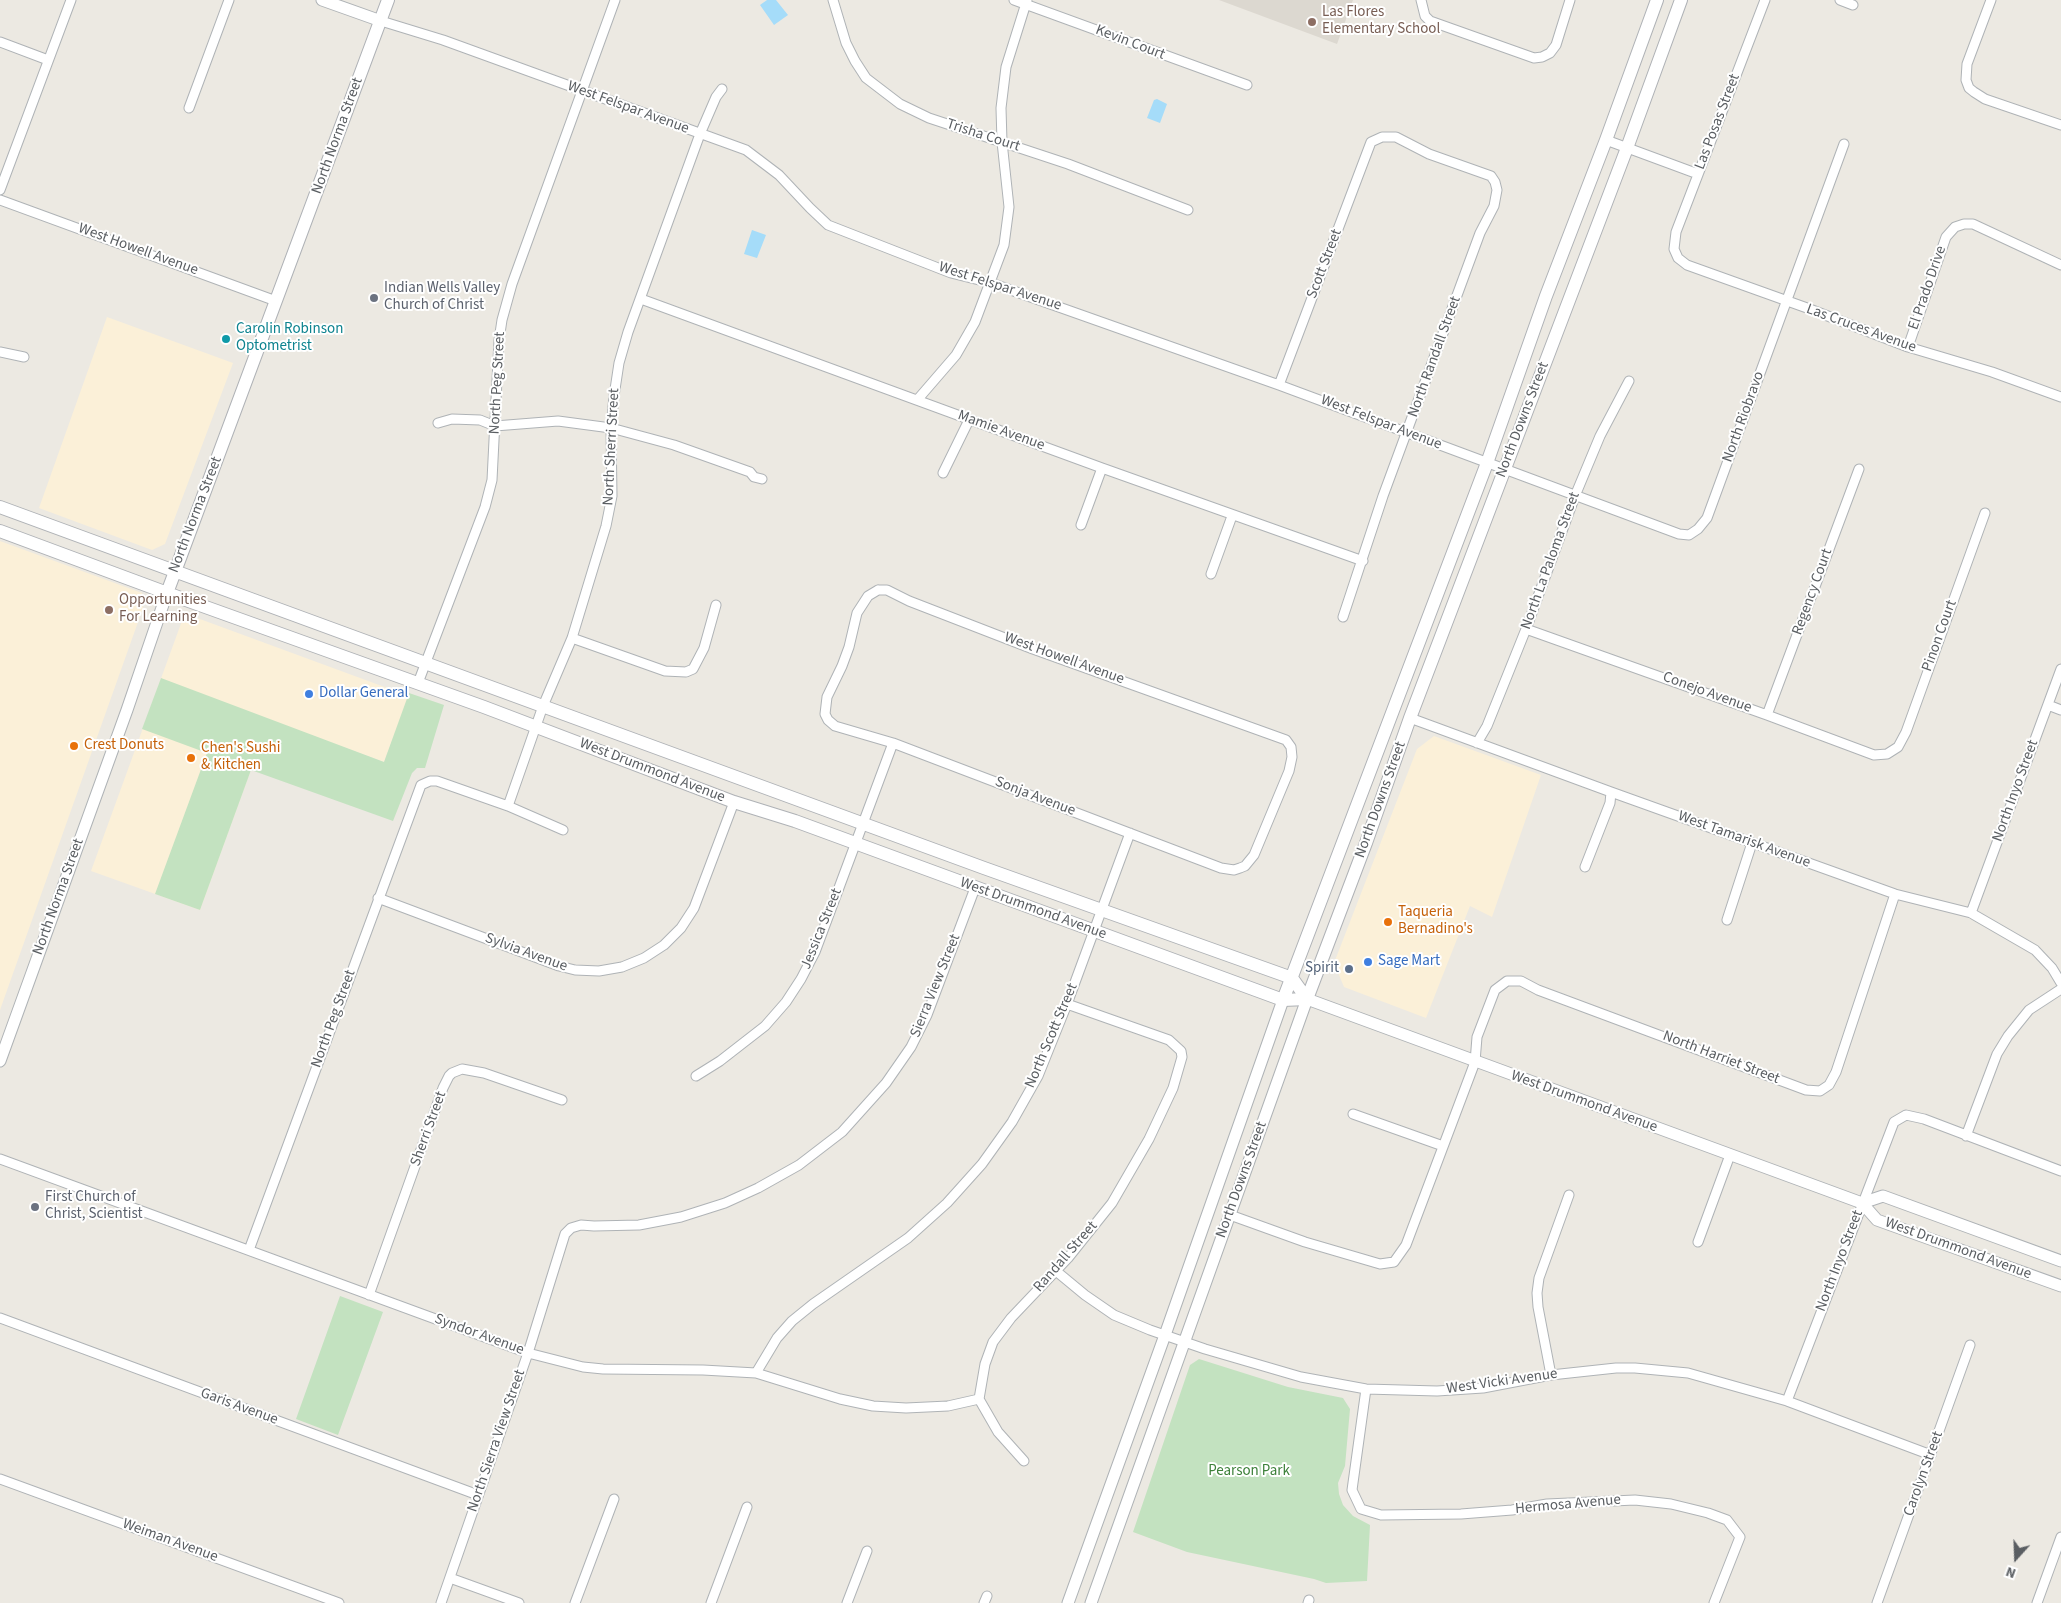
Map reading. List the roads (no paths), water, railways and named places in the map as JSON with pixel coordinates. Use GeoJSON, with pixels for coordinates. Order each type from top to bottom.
{"type":"FeatureCollection","features":[{"type":"Feature","properties":{"kind":"main road","name":"North Norma Street"},"geometry":{"type":"LineString","coordinates":[[167,593],[388,0]]}},
{"type":"Feature","properties":{"kind":"main road","name":"North Downs Street"},"geometry":{"type":"LineString","coordinates":[[1283,1000],[1487,463],[1546,296],[1657,0]]}},
{"type":"Feature","properties":{"kind":"main road","name":"North Downs Street"},"geometry":{"type":"LineString","coordinates":[[1307,999],[1366,843],[1410,718],[1627,148],[1680,0]]}},
{"type":"Feature","properties":{"kind":"main road"},"geometry":{"type":"LineString","coordinates":[[0,508],[543,706]]}},
{"type":"Feature","properties":{"kind":"main road"},"geometry":{"type":"LineString","coordinates":[[42,546],[50,526]]}},
{"type":"Feature","properties":{"kind":"main road","name":"West Drummond Avenue"},"geometry":{"type":"LineString","coordinates":[[0,531],[167,593],[418,682],[734,802],[795,821],[1283,1000],[1307,999]]}},
{"type":"Feature","properties":{"kind":"main road","name":"West Drummond Avenue"},"geometry":{"type":"LineString","coordinates":[[543,706],[1292,978]]}},
{"type":"Feature","properties":{"kind":"main road"},"geometry":{"type":"LineString","coordinates":[[1292,978],[1307,999]]}},
{"type":"Feature","properties":{"kind":"street"},"geometry":{"type":"LineString","coordinates":[[0,190],[71,0]]}},
{"type":"Feature","properties":{"kind":"street"},"geometry":{"type":"LineString","coordinates":[[189,108],[229,0]]}},
{"type":"Feature","properties":{"kind":"street","name":"West Felspar Avenue"},"geometry":{"type":"LineString","coordinates":[[322,0],[380,21],[443,40],[746,150],[768,165],[828,225],[952,273],[991,282],[1279,385],[1679,534],[1689,534],[1698,529]]}},
{"type":"Feature","properties":{"kind":"street","name":"North Peg Street"},"geometry":{"type":"LineString","coordinates":[[418,682],[489,494],[493,471],[502,320],[522,253],[615,0]]}},
{"type":"Feature","properties":{"kind":"street","name":"Trisha Court"},"geometry":{"type":"LineString","coordinates":[[833,0],[846,43],[855,61],[866,78],[900,104],[929,118],[1068,164],[1188,210]]}},
{"type":"Feature","properties":{"kind":"street","name":"Kevin Court"},"geometry":{"type":"LineString","coordinates":[[1014,0],[1027,2],[1247,85]]}},
{"type":"Feature","properties":{"kind":"street"},"geometry":{"type":"LineString","coordinates":[[1422,0],[1426,16],[1430,21],[1527,57],[1542,57],[1556,45],[1570,0]]}},
{"type":"Feature","properties":{"kind":"street","name":"Las Posas Street"},"geometry":{"type":"LineString","coordinates":[[1674,244],[1676,232],[1765,0]]}},
{"type":"Feature","properties":{"kind":"street"},"geometry":{"type":"LineString","coordinates":[[1840,0],[1853,5]]}},
{"type":"Feature","properties":{"kind":"street"},"geometry":{"type":"LineString","coordinates":[[1992,0],[1967,64],[1966,80],[1974,92],[1996,103],[2061,125]]}},
{"type":"Feature","properties":{"kind":"street"},"geometry":{"type":"LineString","coordinates":[[918,399],[928,390],[956,355],[975,322],[1004,244],[1009,207],[1002,142],[1001,108],[1006,67],[1027,2]]}},
{"type":"Feature","properties":{"kind":"street"},"geometry":{"type":"LineString","coordinates":[[0,42],[48,60]]}},
{"type":"Feature","properties":{"kind":"street","name":"North Sherri Street"},"geometry":{"type":"LineString","coordinates":[[508,806],[543,706],[572,638],[606,526],[613,467],[611,428],[619,363],[628,332],[700,134],[716,97],[722,89]]}},
{"type":"Feature","properties":{"kind":"street","name":"North Randall Street"},"geometry":{"type":"LineString","coordinates":[[1343,617],[1383,496],[1480,233],[1494,206],[1497,190],[1491,176],[1429,154],[1396,137],[1382,137],[1371,142]]}},
{"type":"Feature","properties":{"kind":"street"},"geometry":{"type":"LineString","coordinates":[[1606,140],[1698,174]]}},
{"type":"Feature","properties":{"kind":"street","name":"Scott Street"},"geometry":{"type":"LineString","coordinates":[[1279,385],[1371,142]]}},
{"type":"Feature","properties":{"kind":"street","name":"North Riobravo"},"geometry":{"type":"LineString","coordinates":[[1698,529],[1707,518],[1844,144]]}},
{"type":"Feature","properties":{"kind":"street","name":"West Howell Avenue"},"geometry":{"type":"LineString","coordinates":[[0,200],[276,301]]}},
{"type":"Feature","properties":{"kind":"street","name":"El Prado Drive"},"geometry":{"type":"LineString","coordinates":[[1908,347],[1946,237],[1955,227],[1973,224],[2061,265]]}},
{"type":"Feature","properties":{"kind":"street","name":"Las Cruces Avenue"},"geometry":{"type":"LineString","coordinates":[[1674,244],[1678,258],[1687,265],[1908,347],[1992,372],[2061,397]]}},
{"type":"Feature","properties":{"kind":"street","name":"Mamie Avenue"},"geometry":{"type":"LineString","coordinates":[[641,299],[918,399],[969,420],[1232,516],[1363,561]]}},
{"type":"Feature","properties":{"kind":"street"},"geometry":{"type":"LineString","coordinates":[[0,352],[24,357]]}},
{"type":"Feature","properties":{"kind":"street","name":"North La Paloma Street"},"geometry":{"type":"LineString","coordinates":[[1477,743],[1487,726],[1526,629],[1575,496],[1600,436],[1629,382]]}},
{"type":"Feature","properties":{"kind":"street"},"geometry":{"type":"LineString","coordinates":[[438,423],[452,419],[480,420],[495,426],[558,421],[611,428],[674,445],[750,472],[754,477],[762,479]]}},
{"type":"Feature","properties":{"kind":"street"},"geometry":{"type":"LineString","coordinates":[[943,473],[969,420]]}},
{"type":"Feature","properties":{"kind":"street"},"geometry":{"type":"LineString","coordinates":[[1081,525],[1102,468]]}},
{"type":"Feature","properties":{"kind":"street","name":"Regency Court"},"geometry":{"type":"LineString","coordinates":[[1767,715],[1859,469]]}},
{"type":"Feature","properties":{"kind":"street","name":"Pinon Court"},"geometry":{"type":"LineString","coordinates":[[1888,754],[1898,747],[1906,732],[1985,512]]}},
{"type":"Feature","properties":{"kind":"street"},"geometry":{"type":"LineString","coordinates":[[1211,574],[1232,516]]}},
{"type":"Feature","properties":{"kind":"street","name":"West Howell Avenue"},"geometry":{"type":"LineString","coordinates":[[868,596],[878,590],[886,590],[909,601],[1033,649],[1286,740],[1291,747],[1292,757],[1289,771],[1254,855],[1245,866],[1240,868]]}},
{"type":"Feature","properties":{"kind":"street","name":"North Norma Street"},"geometry":{"type":"LineString","coordinates":[[0,1061],[167,593]]}},
{"type":"Feature","properties":{"kind":"street","name":"Sonja Avenue"},"geometry":{"type":"LineString","coordinates":[[868,596],[856,613],[846,653],[827,697],[825,714],[831,723],[843,730],[861,733],[892,743],[1221,868],[1234,870],[1240,868]]}},
{"type":"Feature","properties":{"kind":"street"},"geometry":{"type":"LineString","coordinates":[[572,638],[665,671],[686,672],[693,669],[704,648],[716,605]]}},
{"type":"Feature","properties":{"kind":"street","name":"Conejo Avenue"},"geometry":{"type":"LineString","coordinates":[[1526,629],[1874,755],[1888,754]]}},
{"type":"Feature","properties":{"kind":"street","name":"North Inyo Street"},"geometry":{"type":"LineString","coordinates":[[1970,913],[2061,669]]}},
{"type":"Feature","properties":{"kind":"street"},"geometry":{"type":"LineString","coordinates":[[2048,705],[2061,710]]}},
{"type":"Feature","properties":{"kind":"street","name":"West Tamarisk Avenue"},"geometry":{"type":"LineString","coordinates":[[1410,718],[1895,894],[1970,913],[2035,950],[2052,968],[2061,983]]}},
{"type":"Feature","properties":{"kind":"street","name":"Jessica Street"},"geometry":{"type":"LineString","coordinates":[[696,1076],[752,1037],[765,1026],[786,1002],[815,952],[864,824],[892,743]]}},
{"type":"Feature","properties":{"kind":"street","name":"North Peg Street"},"geometry":{"type":"LineString","coordinates":[[249,1250],[419,789],[425,783],[437,781],[508,806]]}},
{"type":"Feature","properties":{"kind":"street"},"geometry":{"type":"LineString","coordinates":[[1585,867],[1610,803],[1611,792]]}},
{"type":"Feature","properties":{"kind":"street","name":"Sylvia Avenue"},"geometry":{"type":"LineString","coordinates":[[378,898],[559,966],[575,970],[599,971],[622,967],[644,958],[664,945],[681,928],[694,908],[734,802]]}},
{"type":"Feature","properties":{"kind":"street"},"geometry":{"type":"LineString","coordinates":[[508,806],[563,830]]}},
{"type":"Feature","properties":{"kind":"street","name":"North Scott Street"},"geometry":{"type":"LineString","coordinates":[[756,1373],[777,1338],[792,1321],[813,1304],[908,1238],[947,1203],[982,1164],[1012,1122],[1038,1076],[1067,1004],[1130,833]]}},
{"type":"Feature","properties":{"kind":"street"},"geometry":{"type":"LineString","coordinates":[[1727,920],[1752,843]]}},
{"type":"Feature","properties":{"kind":"street","name":"Sierra View Street"},"geometry":{"type":"LineString","coordinates":[[576,1226],[640,1225],[681,1216],[725,1203],[758,1188],[799,1164],[842,1132],[886,1083],[911,1047],[927,1015],[975,888]]}},
{"type":"Feature","properties":{"kind":"street","name":"North Harriet Street"},"geometry":{"type":"LineString","coordinates":[[1230,1215],[1305,1242],[1380,1264],[1394,1262],[1402,1253],[1475,1062],[1477,1037],[1495,990],[1507,981],[1521,982],[1806,1090],[1820,1091],[1830,1085],[1836,1072],[1895,894]]}},
{"type":"Feature","properties":{"kind":"street"},"geometry":{"type":"LineString","coordinates":[[2061,989],[2029,1010],[1996,1054],[1966,1136],[2061,1171]]}},
{"type":"Feature","properties":{"kind":"street","name":"West Drummond Avenue"},"geometry":{"type":"LineString","coordinates":[[1307,999],[1862,1203],[1878,1220],[2061,1286]]}},
{"type":"Feature","properties":{"kind":"street","name":"North Downs Street"},"geometry":{"type":"LineString","coordinates":[[1091,1603],[1307,999]]}},
{"type":"Feature","properties":{"kind":"street","name":"North Downs Street"},"geometry":{"type":"LineString","coordinates":[[1068,1603],[1165,1336],[1283,1000]]}},
{"type":"Feature","properties":{"kind":"street","name":"Randall Street"},"geometry":{"type":"LineString","coordinates":[[979,1399],[985,1364],[993,1342],[1000,1330],[1056,1271],[1112,1203],[1149,1139],[1179,1070],[1182,1057],[1181,1051],[1169,1040],[1067,1004]]}},
{"type":"Feature","properties":{"kind":"street","name":"Sherri Street"},"geometry":{"type":"LineString","coordinates":[[369,1295],[449,1076],[462,1070],[484,1074],[562,1100]]}},
{"type":"Feature","properties":{"kind":"street"},"geometry":{"type":"LineString","coordinates":[[1353,1114],[1443,1146]]}},
{"type":"Feature","properties":{"kind":"street","name":"North Inyo Street"},"geometry":{"type":"LineString","coordinates":[[1787,1401],[1894,1122],[1906,1115],[1966,1136]]}},
{"type":"Feature","properties":{"kind":"street"},"geometry":{"type":"LineString","coordinates":[[1698,1242],[1730,1155]]}},
{"type":"Feature","properties":{"kind":"street","name":"Syndor Avenue"},"geometry":{"type":"LineString","coordinates":[[0,1159],[528,1353],[583,1367],[756,1373],[840,1399],[873,1406],[906,1408],[948,1406],[979,1399]]}},
{"type":"Feature","properties":{"kind":"street"},"geometry":{"type":"LineString","coordinates":[[1552,1375],[1538,1307],[1537,1293],[1540,1278],[1569,1195]]}},
{"type":"Feature","properties":{"kind":"street","name":"West Drummond Avenue"},"geometry":{"type":"LineString","coordinates":[[1862,1203],[1883,1196],[2061,1262]]}},
{"type":"Feature","properties":{"kind":"street","name":"North Sierra View Street"},"geometry":{"type":"LineString","coordinates":[[441,1603],[528,1353],[556,1266],[560,1246],[566,1234],[571,1228],[576,1226]]}},
{"type":"Feature","properties":{"kind":"street","name":"West Vicki Avenue"},"geometry":{"type":"LineString","coordinates":[[1056,1271],[1085,1295],[1114,1314],[1165,1336],[1301,1377],[1366,1389],[1437,1391],[1483,1388],[1552,1375],[1625,1368],[1688,1373],[1787,1401],[1931,1455]]}},
{"type":"Feature","properties":{"kind":"street","name":"Garis Avenue"},"geometry":{"type":"LineString","coordinates":[[0,1318],[478,1495]]}},
{"type":"Feature","properties":{"kind":"street","name":"Carolyn Street"},"geometry":{"type":"LineString","coordinates":[[1877,1603],[1970,1345]]}},
{"type":"Feature","properties":{"kind":"street","name":"Hermosa Avenue"},"geometry":{"type":"LineString","coordinates":[[1366,1389],[1352,1490],[1361,1509],[1381,1515],[1461,1514],[1610,1500],[1635,1500],[1671,1504],[1727,1520],[1740,1537],[1714,1603]]}},
{"type":"Feature","properties":{"kind":"street"},"geometry":{"type":"LineString","coordinates":[[979,1399],[998,1432],[1024,1461]]}},
{"type":"Feature","properties":{"kind":"street","name":"Weiman Avenue"},"geometry":{"type":"LineString","coordinates":[[0,1479],[339,1603]]}},
{"type":"Feature","properties":{"kind":"street"},"geometry":{"type":"LineString","coordinates":[[574,1603],[614,1498]]}},
{"type":"Feature","properties":{"kind":"street"},"geometry":{"type":"LineString","coordinates":[[711,1603],[747,1507]]}},
{"type":"Feature","properties":{"kind":"street"},"geometry":{"type":"LineString","coordinates":[[2037,1603],[2061,1538]]}},
{"type":"Feature","properties":{"kind":"street"},"geometry":{"type":"LineString","coordinates":[[847,1603],[867,1550]]}},
{"type":"Feature","properties":{"kind":"street"},"geometry":{"type":"LineString","coordinates":[[450,1578],[519,1603]]}},
{"type":"Feature","properties":{"kind":"water"},"geometry":{"type":"Polygon","coordinates":[[[767,0],[776,0],[788,15],[774,25],[760,5],[767,0]]]}},
{"type":"Feature","properties":{"kind":"water"},"geometry":{"type":"Polygon","coordinates":[[[1157,99],[1167,104],[1160,123],[1147,118],[1154,100],[1157,99]]]}},
{"type":"Feature","properties":{"kind":"water"},"geometry":{"type":"Polygon","coordinates":[[[752,230],[766,235],[757,258],[744,254],[752,230]]]}},
{"type":"Feature","properties":{"kind":"place","name":"Las Flores Elementary School"},"geometry":{"type":"Point","coordinates":[1312,22]}},
{"type":"Feature","properties":{"kind":"place","name":"Indian Wells Valley Church of Christ"},"geometry":{"type":"Point","coordinates":[374,298]}},
{"type":"Feature","properties":{"kind":"place","name":"Carolin Robinson Optometrist"},"geometry":{"type":"Point","coordinates":[226,339]}},
{"type":"Feature","properties":{"kind":"place","name":"Opportunities For Learning"},"geometry":{"type":"Point","coordinates":[109,610]}},
{"type":"Feature","properties":{"kind":"place","name":"Dollar General"},"geometry":{"type":"Point","coordinates":[309,694]}},
{"type":"Feature","properties":{"kind":"place","name":"Crest Donuts"},"geometry":{"type":"Point","coordinates":[74,746]}},
{"type":"Feature","properties":{"kind":"place","name":"Chen's Sushi & Kitchen"},"geometry":{"type":"Point","coordinates":[191,758]}},
{"type":"Feature","properties":{"kind":"place","name":"Taqueria Bernadino's"},"geometry":{"type":"Point","coordinates":[1388,922]}},
{"type":"Feature","properties":{"kind":"place","name":"Sage Mart"},"geometry":{"type":"Point","coordinates":[1368,962]}},
{"type":"Feature","properties":{"kind":"place","name":"Spirit"},"geometry":{"type":"Point","coordinates":[1349,969]}},
{"type":"Feature","properties":{"kind":"place","name":"First Church of Christ, Scientist"},"geometry":{"type":"Point","coordinates":[35,1207]}},
{"type":"Feature","properties":{"kind":"park label","name":"Pearson Park"},"geometry":{"type":"Point","coordinates":[1249,1472]}}]}
